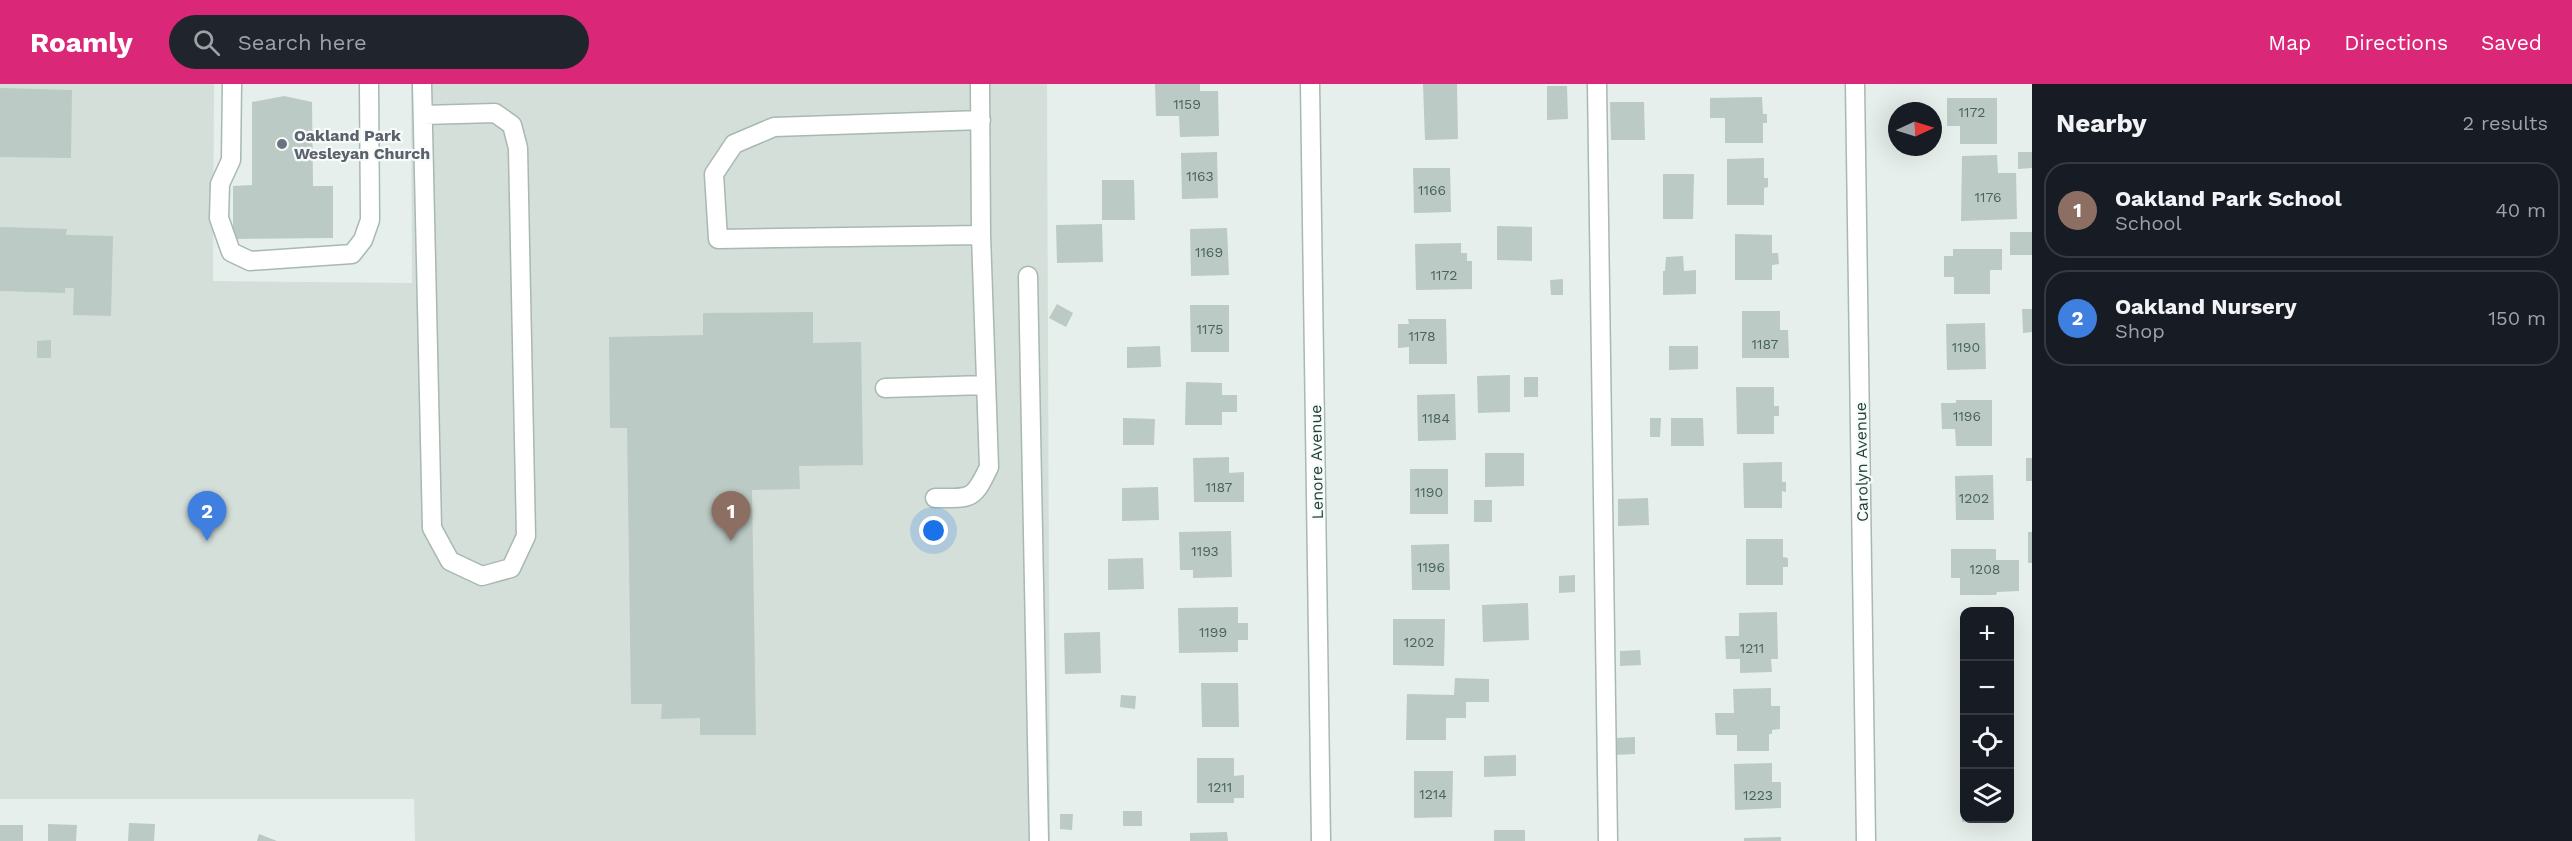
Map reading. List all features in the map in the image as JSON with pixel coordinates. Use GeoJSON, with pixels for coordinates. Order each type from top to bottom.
{"type":"FeatureCollection","features":[{"type":"Feature","properties":{"kind":"street"},"geometry":{"type":"LineString","coordinates":[[232,84],[231,160],[220,184],[219,218],[231,252],[250,261],[352,254],[363,240],[370,220],[369,84]]}},
{"type":"Feature","properties":{"kind":"street"},"geometry":{"type":"LineString","coordinates":[[422,84],[432,528],[450,561],[482,576],[511,568],[526,536],[518,148],[512,125],[495,113],[423,116]]}},
{"type":"Feature","properties":{"kind":"street"},"geometry":{"type":"LineString","coordinates":[[935,498],[965,498],[978,491],[989,467],[981,236],[980,84]]}},
{"type":"Feature","properties":{"kind":"street","name":"Lenore Avenue"},"geometry":{"type":"LineString","coordinates":[[1310,84],[1321,841]]}},
{"type":"Feature","properties":{"kind":"street"},"geometry":{"type":"LineString","coordinates":[[1597,84],[1608,841]]}},
{"type":"Feature","properties":{"kind":"street","name":"Carolyn Avenue"},"geometry":{"type":"LineString","coordinates":[[1855,84],[1866,841]]}},
{"type":"Feature","properties":{"kind":"street"},"geometry":{"type":"LineString","coordinates":[[981,120],[774,127],[734,144],[714,174],[718,239],[981,236]]}},
{"type":"Feature","properties":{"kind":"street"},"geometry":{"type":"LineString","coordinates":[[1028,276],[1039,841]]}},
{"type":"Feature","properties":{"kind":"street"},"geometry":{"type":"LineString","coordinates":[[885,388],[986,385]]}},
{"type":"Feature","properties":{"kind":"shaded area"},"geometry":{"type":"Polygon","coordinates":[[[0,84],[214,84],[213,281],[412,283],[411,84],[1047,84],[1050,841],[415,841],[414,799],[0,799],[0,84]]]}},
{"type":"Feature","properties":{"kind":"building"},"geometry":{"type":"Polygon","coordinates":[[[1155,84],[1200,84],[1200,91],[1218,91],[1219,136],[1180,137],[1179,116],[1156,116],[1155,84]]]}},
{"type":"Feature","properties":{"kind":"building"},"geometry":{"type":"Polygon","coordinates":[[[1423,84],[1457,84],[1458,139],[1425,140],[1423,84]]]}},
{"type":"Feature","properties":{"kind":"building"},"geometry":{"type":"Polygon","coordinates":[[[1547,86],[1567,86],[1568,119],[1547,120],[1547,86]]]}},
{"type":"Feature","properties":{"kind":"building"},"geometry":{"type":"Polygon","coordinates":[[[0,88],[72,90],[71,158],[0,157],[0,88]]]}},
{"type":"Feature","properties":{"kind":"building","name":"Oakland Park Wesleyan Church"},"geometry":{"type":"Polygon","coordinates":[[[284,96],[312,102],[313,186],[333,186],[333,238],[233,239],[233,186],[252,185],[252,102],[284,96]]]}},
{"type":"Feature","properties":{"kind":"building"},"geometry":{"type":"Polygon","coordinates":[[[1762,97],[1763,114],[1767,114],[1767,123],[1763,123],[1763,143],[1725,143],[1725,118],[1710,118],[1710,98],[1762,97]]]}},
{"type":"Feature","properties":{"kind":"building"},"geometry":{"type":"Polygon","coordinates":[[[1947,98],[1997,98],[1997,144],[1960,144],[1960,126],[1947,126],[1947,98]]]}},
{"type":"Feature","properties":{"kind":"building"},"geometry":{"type":"Polygon","coordinates":[[[1610,102],[1644,102],[1645,140],[1611,140],[1610,102]]]}},
{"type":"Feature","properties":{"kind":"building"},"geometry":{"type":"Polygon","coordinates":[[[1217,152],[1218,198],[1182,199],[1181,153],[1217,152]]]}},
{"type":"Feature","properties":{"kind":"building"},"geometry":{"type":"Polygon","coordinates":[[[2018,152],[2032,152],[2032,168],[2018,169],[2018,152]]]}},
{"type":"Feature","properties":{"kind":"building"},"geometry":{"type":"Polygon","coordinates":[[[1997,155],[1998,173],[2016,173],[2017,219],[1961,221],[1962,156],[1997,155]]]}},
{"type":"Feature","properties":{"kind":"building"},"geometry":{"type":"Polygon","coordinates":[[[1764,158],[1764,178],[1768,178],[1768,187],[1764,188],[1764,205],[1727,205],[1727,159],[1764,158]]]}},
{"type":"Feature","properties":{"kind":"building"},"geometry":{"type":"Polygon","coordinates":[[[1413,168],[1450,168],[1451,212],[1414,213],[1413,168]]]}},
{"type":"Feature","properties":{"kind":"building"},"geometry":{"type":"Polygon","coordinates":[[[1663,174],[1694,174],[1693,219],[1663,219],[1663,174]]]}},
{"type":"Feature","properties":{"kind":"building"},"geometry":{"type":"Polygon","coordinates":[[[1102,180],[1134,180],[1135,220],[1102,220],[1102,180]]]}},
{"type":"Feature","properties":{"kind":"building"},"geometry":{"type":"Polygon","coordinates":[[[1102,224],[1103,262],[1057,263],[1056,225],[1102,224]]]}},
{"type":"Feature","properties":{"kind":"building"},"geometry":{"type":"Polygon","coordinates":[[[1497,226],[1532,227],[1532,261],[1497,260],[1497,226]]]}},
{"type":"Feature","properties":{"kind":"building"},"geometry":{"type":"Polygon","coordinates":[[[0,227],[67,229],[66,235],[113,236],[111,316],[73,315],[74,288],[65,288],[65,293],[0,291],[0,227]]]}},
{"type":"Feature","properties":{"kind":"building"},"geometry":{"type":"Polygon","coordinates":[[[1227,228],[1229,275],[1191,276],[1190,229],[1227,228]]]}},
{"type":"Feature","properties":{"kind":"building"},"geometry":{"type":"Polygon","coordinates":[[[2010,232],[2032,232],[2032,255],[2010,255],[2010,232]]]}},
{"type":"Feature","properties":{"kind":"building"},"geometry":{"type":"Polygon","coordinates":[[[1735,234],[1772,235],[1772,253],[1778,253],[1779,264],[1772,265],[1772,280],[1735,280],[1735,234]]]}},
{"type":"Feature","properties":{"kind":"building"},"geometry":{"type":"Polygon","coordinates":[[[1461,243],[1461,253],[1467,253],[1467,261],[1472,261],[1472,289],[1416,290],[1415,244],[1461,243]]]}},
{"type":"Feature","properties":{"kind":"building"},"geometry":{"type":"Polygon","coordinates":[[[1953,249],[2002,249],[2002,270],[1990,270],[1990,294],[1954,294],[1954,277],[1944,277],[1944,256],[1953,256],[1953,249]]]}},
{"type":"Feature","properties":{"kind":"building"},"geometry":{"type":"Polygon","coordinates":[[[1683,256],[1684,271],[1696,270],[1696,294],[1663,295],[1663,271],[1665,271],[1666,257],[1683,256]]]}},
{"type":"Feature","properties":{"kind":"building"},"geometry":{"type":"Polygon","coordinates":[[[1563,279],[1563,295],[1551,295],[1550,280],[1563,279]]]}},
{"type":"Feature","properties":{"kind":"building"},"geometry":{"type":"Polygon","coordinates":[[[1057,304],[1073,313],[1066,327],[1049,318],[1057,304]]]}},
{"type":"Feature","properties":{"kind":"building"},"geometry":{"type":"Polygon","coordinates":[[[1190,305],[1229,305],[1229,352],[1191,352],[1190,305]]]}},
{"type":"Feature","properties":{"kind":"building"},"geometry":{"type":"Polygon","coordinates":[[[2022,309],[2032,309],[2032,332],[2023,333],[2022,309]]]}},
{"type":"Feature","properties":{"kind":"building"},"geometry":{"type":"Polygon","coordinates":[[[1742,311],[1780,311],[1780,330],[1788,330],[1789,358],[1742,358],[1742,311]]]}},
{"type":"Feature","properties":{"kind":"building"},"geometry":{"type":"Polygon","coordinates":[[[813,312],[813,343],[861,342],[863,465],[799,466],[800,489],[752,490],[756,735],[700,735],[700,718],[661,719],[662,704],[631,704],[627,428],[610,428],[609,337],[703,335],[703,313],[813,312]]]}},
{"type":"Feature","properties":{"kind":"building"},"geometry":{"type":"Polygon","coordinates":[[[1408,319],[1446,319],[1447,364],[1409,364],[1409,347],[1398,348],[1398,324],[1409,324],[1408,319]]]}},
{"type":"Feature","properties":{"kind":"building"},"geometry":{"type":"Polygon","coordinates":[[[1985,323],[1986,369],[1947,370],[1946,324],[1985,323]]]}},
{"type":"Feature","properties":{"kind":"building"},"geometry":{"type":"Polygon","coordinates":[[[51,340],[51,358],[37,358],[37,341],[51,340]]]}},
{"type":"Feature","properties":{"kind":"building"},"geometry":{"type":"Polygon","coordinates":[[[1160,346],[1161,367],[1127,368],[1127,347],[1160,346]]]}},
{"type":"Feature","properties":{"kind":"building"},"geometry":{"type":"Polygon","coordinates":[[[1669,346],[1698,346],[1698,369],[1669,370],[1669,346]]]}},
{"type":"Feature","properties":{"kind":"building"},"geometry":{"type":"Polygon","coordinates":[[[1510,375],[1510,412],[1478,413],[1477,376],[1510,375]]]}},
{"type":"Feature","properties":{"kind":"building"},"geometry":{"type":"Polygon","coordinates":[[[1524,377],[1538,377],[1538,397],[1524,397],[1524,377]]]}},
{"type":"Feature","properties":{"kind":"building"},"geometry":{"type":"Polygon","coordinates":[[[1186,382],[1222,383],[1222,395],[1237,395],[1237,412],[1222,412],[1222,425],[1185,425],[1186,382]]]}},
{"type":"Feature","properties":{"kind":"building"},"geometry":{"type":"Polygon","coordinates":[[[1736,387],[1774,387],[1774,406],[1779,406],[1779,416],[1774,416],[1774,434],[1737,434],[1736,387]]]}},
{"type":"Feature","properties":{"kind":"building"},"geometry":{"type":"Polygon","coordinates":[[[1455,394],[1456,440],[1418,441],[1417,395],[1455,394]]]}},
{"type":"Feature","properties":{"kind":"building"},"geometry":{"type":"Polygon","coordinates":[[[1956,400],[1992,400],[1992,446],[1956,446],[1955,429],[1942,429],[1941,403],[1956,403],[1956,400]]]}},
{"type":"Feature","properties":{"kind":"building"},"geometry":{"type":"Polygon","coordinates":[[[1123,418],[1155,419],[1154,445],[1123,445],[1123,418]]]}},
{"type":"Feature","properties":{"kind":"building"},"geometry":{"type":"Polygon","coordinates":[[[1650,418],[1661,418],[1660,437],[1650,437],[1650,418]]]}},
{"type":"Feature","properties":{"kind":"building"},"geometry":{"type":"Polygon","coordinates":[[[1671,418],[1703,418],[1704,446],[1671,446],[1671,418]]]}},
{"type":"Feature","properties":{"kind":"building"},"geometry":{"type":"Polygon","coordinates":[[[1485,453],[1524,453],[1524,486],[1485,487],[1485,453]]]}},
{"type":"Feature","properties":{"kind":"building"},"geometry":{"type":"Polygon","coordinates":[[[1229,457],[1229,473],[1244,472],[1244,502],[1194,502],[1193,458],[1229,457]]]}},
{"type":"Feature","properties":{"kind":"building"},"geometry":{"type":"Polygon","coordinates":[[[2026,458],[2032,458],[2032,481],[2026,481],[2026,458]]]}},
{"type":"Feature","properties":{"kind":"building"},"geometry":{"type":"Polygon","coordinates":[[[1782,462],[1782,482],[1786,482],[1786,492],[1782,491],[1782,508],[1744,508],[1743,463],[1782,462]]]}},
{"type":"Feature","properties":{"kind":"building"},"geometry":{"type":"Polygon","coordinates":[[[1410,469],[1448,469],[1448,514],[1410,514],[1410,469]]]}},
{"type":"Feature","properties":{"kind":"building"},"geometry":{"type":"Polygon","coordinates":[[[1993,475],[1994,520],[1956,520],[1955,476],[1993,475]]]}},
{"type":"Feature","properties":{"kind":"building"},"geometry":{"type":"Polygon","coordinates":[[[1158,487],[1159,520],[1122,521],[1122,488],[1158,487]]]}},
{"type":"Feature","properties":{"kind":"building"},"geometry":{"type":"Polygon","coordinates":[[[1648,498],[1649,525],[1618,526],[1618,499],[1648,498]]]}},
{"type":"Feature","properties":{"kind":"building"},"geometry":{"type":"Polygon","coordinates":[[[1474,500],[1492,500],[1492,522],[1474,522],[1474,500]]]}},
{"type":"Feature","properties":{"kind":"building"},"geometry":{"type":"Polygon","coordinates":[[[1231,531],[1232,577],[1193,578],[1193,570],[1180,570],[1179,532],[1231,531]]]}},
{"type":"Feature","properties":{"kind":"building"},"geometry":{"type":"Polygon","coordinates":[[[2028,532],[2032,532],[2032,563],[2028,563],[2028,532]]]}},
{"type":"Feature","properties":{"kind":"building"},"geometry":{"type":"Polygon","coordinates":[[[1746,539],[1783,539],[1783,557],[1788,558],[1788,567],[1783,567],[1783,585],[1746,585],[1746,539]]]}},
{"type":"Feature","properties":{"kind":"building"},"geometry":{"type":"Polygon","coordinates":[[[1449,544],[1450,590],[1412,590],[1411,545],[1449,544]]]}},
{"type":"Feature","properties":{"kind":"building"},"geometry":{"type":"Polygon","coordinates":[[[1951,549],[1996,549],[1996,560],[2019,560],[2019,591],[1997,592],[1996,595],[1960,595],[1960,578],[1951,578],[1951,549]]]}},
{"type":"Feature","properties":{"kind":"building"},"geometry":{"type":"Polygon","coordinates":[[[1143,558],[1144,589],[1108,590],[1108,559],[1143,558]]]}},
{"type":"Feature","properties":{"kind":"building"},"geometry":{"type":"Polygon","coordinates":[[[1575,575],[1575,592],[1559,593],[1559,576],[1575,575]]]}},
{"type":"Feature","properties":{"kind":"building"},"geometry":{"type":"Polygon","coordinates":[[[1528,603],[1529,640],[1483,642],[1482,605],[1528,603]]]}},
{"type":"Feature","properties":{"kind":"building"},"geometry":{"type":"Polygon","coordinates":[[[1238,607],[1238,623],[1248,623],[1248,640],[1238,640],[1238,652],[1179,653],[1178,608],[1238,607]]]}},
{"type":"Feature","properties":{"kind":"building"},"geometry":{"type":"Polygon","coordinates":[[[1777,612],[1778,659],[1771,659],[1772,672],[1740,673],[1740,659],[1726,659],[1725,636],[1739,636],[1739,613],[1777,612]]]}},
{"type":"Feature","properties":{"kind":"building"},"geometry":{"type":"Polygon","coordinates":[[[1393,619],[1445,619],[1444,666],[1393,665],[1393,619]]]}},
{"type":"Feature","properties":{"kind":"building"},"geometry":{"type":"Polygon","coordinates":[[[1100,632],[1101,673],[1065,674],[1064,633],[1100,632]]]}},
{"type":"Feature","properties":{"kind":"building"},"geometry":{"type":"Polygon","coordinates":[[[1640,650],[1641,665],[1620,666],[1620,651],[1640,650]]]}},
{"type":"Feature","properties":{"kind":"building"},"geometry":{"type":"Polygon","coordinates":[[[1455,678],[1489,679],[1489,702],[1466,702],[1466,718],[1446,718],[1446,740],[1406,740],[1407,694],[1454,695],[1455,678]]]}},
{"type":"Feature","properties":{"kind":"building"},"geometry":{"type":"Polygon","coordinates":[[[1201,683],[1238,683],[1239,727],[1202,727],[1201,683]]]}},
{"type":"Feature","properties":{"kind":"building"},"geometry":{"type":"Polygon","coordinates":[[[1771,688],[1771,706],[1780,706],[1780,729],[1772,730],[1772,734],[1769,734],[1769,751],[1737,751],[1737,735],[1716,735],[1715,713],[1734,713],[1733,689],[1771,688]]]}},
{"type":"Feature","properties":{"kind":"building"},"geometry":{"type":"Polygon","coordinates":[[[1121,695],[1136,696],[1135,709],[1120,707],[1121,695]]]}},
{"type":"Feature","properties":{"kind":"building"},"geometry":{"type":"Polygon","coordinates":[[[1635,737],[1635,754],[1615,755],[1615,738],[1635,737]]]}},
{"type":"Feature","properties":{"kind":"building"},"geometry":{"type":"Polygon","coordinates":[[[1516,755],[1516,776],[1484,777],[1484,756],[1516,755]]]}},
{"type":"Feature","properties":{"kind":"building"},"geometry":{"type":"Polygon","coordinates":[[[1197,758],[1234,758],[1234,776],[1244,775],[1244,798],[1234,798],[1234,803],[1197,803],[1197,758]]]}},
{"type":"Feature","properties":{"kind":"building"},"geometry":{"type":"Polygon","coordinates":[[[1772,763],[1772,782],[1781,782],[1781,808],[1735,810],[1734,764],[1772,763]]]}},
{"type":"Feature","properties":{"kind":"building"},"geometry":{"type":"Polygon","coordinates":[[[1414,771],[1453,771],[1452,817],[1414,818],[1414,771]]]}},
{"type":"Feature","properties":{"kind":"building"},"geometry":{"type":"Polygon","coordinates":[[[1123,811],[1142,811],[1142,826],[1123,826],[1123,811]]]}},
{"type":"Feature","properties":{"kind":"building"},"geometry":{"type":"Polygon","coordinates":[[[1060,814],[1073,814],[1072,830],[1060,829],[1060,814]]]}},
{"type":"Feature","properties":{"kind":"building"},"geometry":{"type":"Polygon","coordinates":[[[129,823],[155,824],[154,841],[128,841],[129,823]]]}},
{"type":"Feature","properties":{"kind":"building"},"geometry":{"type":"Polygon","coordinates":[[[48,824],[77,825],[76,841],[48,841],[48,824]]]}},
{"type":"Feature","properties":{"kind":"building"},"geometry":{"type":"Polygon","coordinates":[[[0,825],[23,825],[23,841],[0,841],[0,825]]]}},
{"type":"Feature","properties":{"kind":"building"},"geometry":{"type":"Polygon","coordinates":[[[1494,830],[1525,830],[1525,841],[1494,841],[1494,830]]]}},
{"type":"Feature","properties":{"kind":"building"},"geometry":{"type":"Polygon","coordinates":[[[1227,832],[1228,841],[1190,841],[1190,833],[1227,832]]]}},
{"type":"Feature","properties":{"kind":"building"},"geometry":{"type":"Polygon","coordinates":[[[259,834],[277,841],[257,841],[259,834]]]}},
{"type":"Feature","properties":{"kind":"building"},"geometry":{"type":"Polygon","coordinates":[[[1781,837],[1781,841],[1744,841],[1744,838],[1781,837]]]}},
{"type":"Feature","properties":{"kind":"place","name":"Oakland Park Wesleyan Church"},"geometry":{"type":"Point","coordinates":[282,144]}},
{"type":"Feature","properties":{"kind":"place","name":"Oakland Nursery"},"geometry":{"type":"Point","coordinates":[207,541]}},
{"type":"Feature","properties":{"kind":"place","name":"Oakland Park School"},"geometry":{"type":"Point","coordinates":[731,541]}}]}
